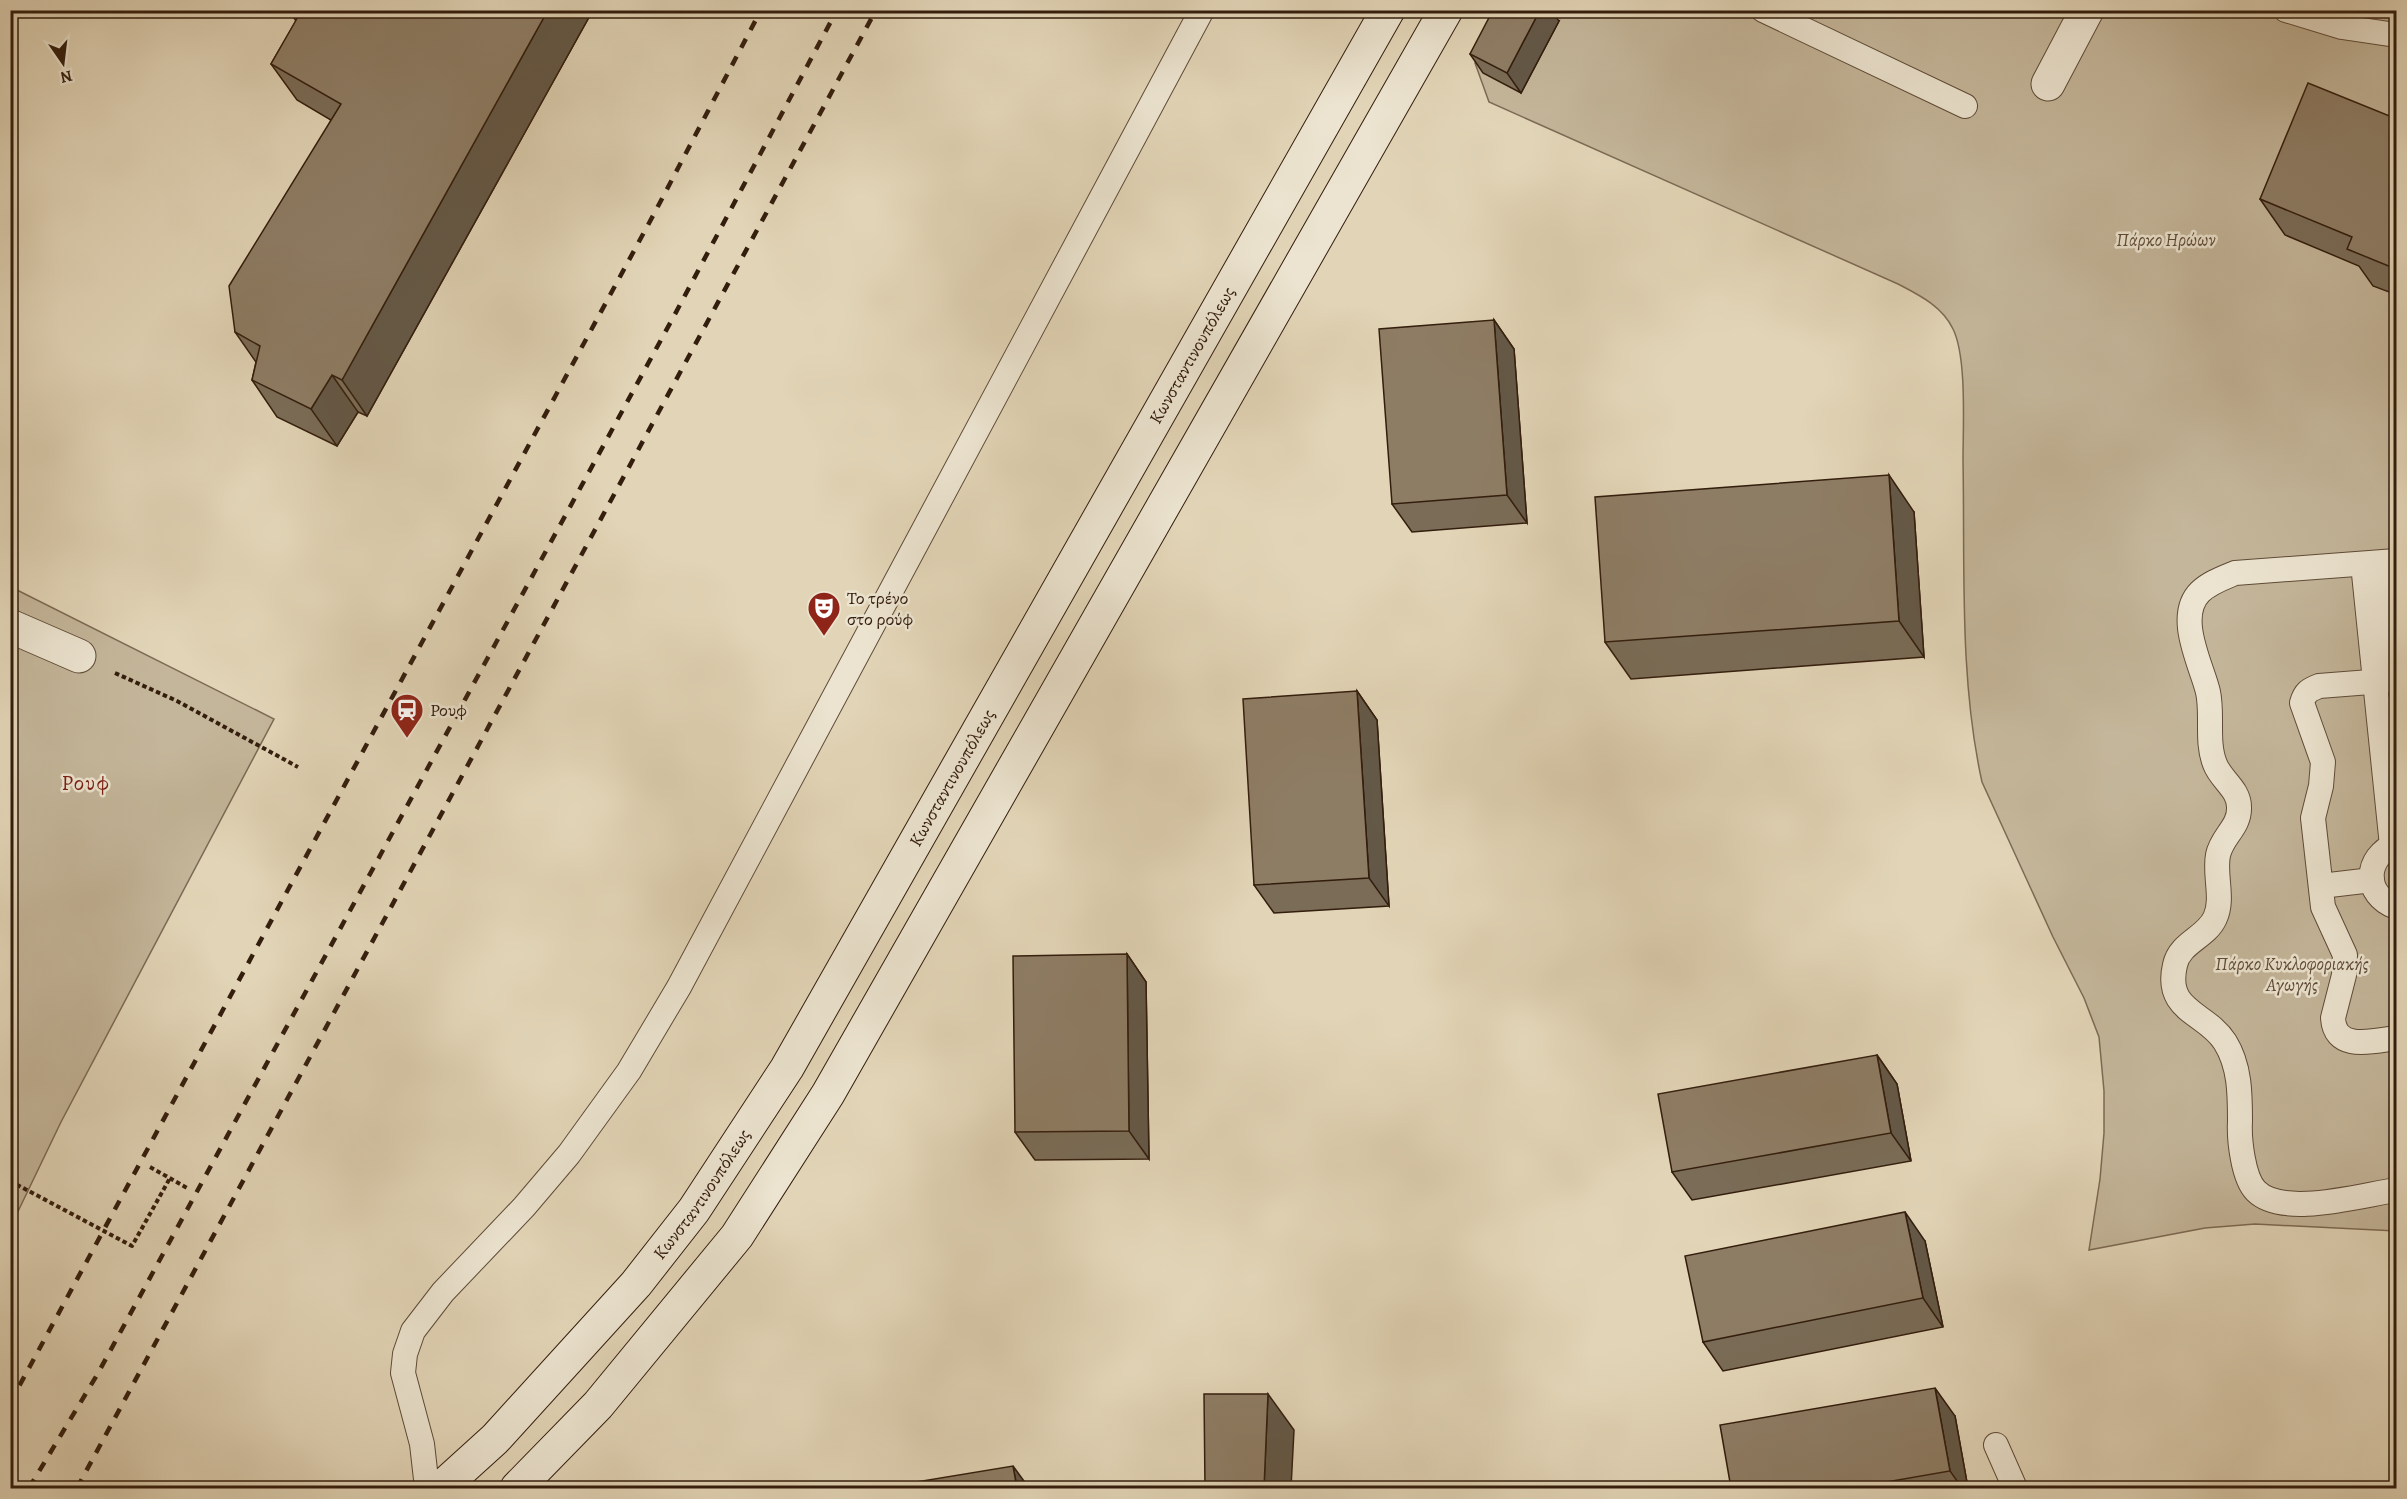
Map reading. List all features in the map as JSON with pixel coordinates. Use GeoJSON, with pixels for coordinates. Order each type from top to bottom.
{"type":"FeatureCollection","features":[{"type":"Feature","properties":{"kind":"main road","name":"Κωνσταντινουπόλεως"},"geometry":{"type":"LineString","coordinates":[[441,1488],[495,1439],[636,1284],[694,1210],[787,1068],[1388,10]]}},
{"type":"Feature","properties":{"kind":"main road"},"geometry":{"type":"LineString","coordinates":[[517,1488],[598,1405],[737,1236],[828,1094],[1446,10]]}},
{"type":"Feature","properties":{"kind":"main road"},"geometry":{"type":"LineString","coordinates":[[2048,84],[2087,10]]}},
{"type":"Feature","properties":{"kind":"main road"},"geometry":{"type":"LineString","coordinates":[[10,626],[79,656]]}},
{"type":"Feature","properties":{"kind":"lane"},"geometry":{"type":"LineString","coordinates":[[427,1488],[422,1444],[403,1373],[405,1354],[413,1331],[443,1292],[524,1207],[569,1154],[629,1071],[679,987],[1202,10]]}},
{"type":"Feature","properties":{"kind":"lane"},"geometry":{"type":"LineString","coordinates":[[1763,10],[1965,106]]}},
{"type":"Feature","properties":{"kind":"lane"},"geometry":{"type":"LineString","coordinates":[[2286,10],[2342,27],[2397,35]]}},
{"type":"Feature","properties":{"kind":"lane"},"geometry":{"type":"LineString","coordinates":[[2393,1189],[2302,1205],[2284,1204],[2268,1199],[2255,1190],[2247,1176],[2242,1150],[2239,1080],[2233,1061],[2225,1042],[2210,1025],[2182,1006],[2175,993],[2173,978],[2180,952],[2205,931],[2216,918],[2218,852],[2239,818],[2239,803],[2234,790],[2214,764],[2208,693],[2192,645],[2190,626],[2192,606],[2198,593],[2213,583],[2235,573],[2382,562],[2389,678],[2394,845],[2376,859],[2371,873],[2378,895],[2383,901],[2397,907]]}},
{"type":"Feature","properties":{"kind":"lane"},"geometry":{"type":"LineString","coordinates":[[2389,678],[2319,686],[2304,694],[2302,703],[2323,762],[2321,786],[2313,818],[2326,917],[2345,955],[2344,975],[2333,1018],[2337,1033],[2346,1040],[2360,1043],[2397,1038]]}},
{"type":"Feature","properties":{"kind":"lane"},"geometry":{"type":"LineString","coordinates":[[2321,886],[2372,880]]}},
{"type":"Feature","properties":{"kind":"lane"},"geometry":{"type":"LineString","coordinates":[[1996,1445],[2015,1488]]}},
{"type":"Feature","properties":{"kind":"path"},"geometry":{"type":"LineString","coordinates":[[79,656],[177,701],[298,766]]}},
{"type":"Feature","properties":{"kind":"path"},"geometry":{"type":"LineString","coordinates":[[150,1167],[189,1189]]}},
{"type":"Feature","properties":{"kind":"path"},"geometry":{"type":"LineString","coordinates":[[10,1181],[132,1246],[170,1178]]}},
{"type":"Feature","properties":{"kind":"green space","name":"Πάρκο Ηρώων"},"geometry":{"type":"Polygon","coordinates":[[[1505,11],[2396,11],[2396,1231],[2255,1224],[2205,1228],[2089,1250],[2100,1179],[2104,1133],[2104,1091],[2099,1037],[2084,998],[2053,937],[1982,782],[1966,663],[1963,393],[1960,357],[1953,329],[1936,308],[1922,297],[1898,284],[1489,102],[1475,63],[1505,11]]]}},
{"type":"Feature","properties":{"kind":"green space"},"geometry":{"type":"Polygon","coordinates":[[[11,587],[274,719],[61,1122],[11,1226],[11,587]]]}},
{"type":"Feature","properties":{"kind":"building"},"geometry":{"type":"Polygon","coordinates":[[[294,10],[548,10],[342,380],[332,375],[311,409],[252,380],[260,346],[235,332],[229,286],[341,104],[271,64],[299,15],[294,10]]]}},
{"type":"Feature","properties":{"kind":"building"},"geometry":{"type":"Polygon","coordinates":[[[1493,10],[1540,10],[1507,73],[1470,54],[1493,10]]]}},
{"type":"Feature","properties":{"kind":"building"},"geometry":{"type":"Polygon","coordinates":[[[2308,83],[2397,119],[2397,252],[2391,267],[2347,249],[2352,237],[2260,199],[2308,83]]]}},
{"type":"Feature","properties":{"kind":"building"},"geometry":{"type":"Polygon","coordinates":[[[1494,320],[1507,495],[1392,504],[1379,329],[1494,320]]]}},
{"type":"Feature","properties":{"kind":"building"},"geometry":{"type":"Polygon","coordinates":[[[1889,475],[1899,621],[1605,642],[1595,497],[1889,475]]]}},
{"type":"Feature","properties":{"kind":"building"},"geometry":{"type":"Polygon","coordinates":[[[1357,691],[1369,878],[1254,885],[1243,699],[1357,691]]]}},
{"type":"Feature","properties":{"kind":"building"},"geometry":{"type":"Polygon","coordinates":[[[1127,954],[1129,1131],[1015,1132],[1013,956],[1127,954]]]}},
{"type":"Feature","properties":{"kind":"building"},"geometry":{"type":"Polygon","coordinates":[[[1877,1055],[1891,1133],[1672,1172],[1658,1094],[1877,1055]]]}},
{"type":"Feature","properties":{"kind":"building"},"geometry":{"type":"Polygon","coordinates":[[[1905,1212],[1923,1298],[1703,1342],[1685,1256],[1905,1212]]]}},
{"type":"Feature","properties":{"kind":"building"},"geometry":{"type":"Polygon","coordinates":[[[1935,1388],[1950,1471],[1852,1488],[1731,1488],[1720,1425],[1935,1388]]]}},
{"type":"Feature","properties":{"kind":"building"},"geometry":{"type":"Polygon","coordinates":[[[1204,1394],[1268,1394],[1264,1488],[1205,1488],[1204,1394]]]}},
{"type":"Feature","properties":{"kind":"building"},"geometry":{"type":"Polygon","coordinates":[[[1013,1466],[1017,1488],[880,1488],[1013,1466]]]}},
{"type":"Feature","properties":{"kind":"railway"},"geometry":{"type":"LineString","coordinates":[[10,1403],[655,212],[761,10]]}},
{"type":"Feature","properties":{"kind":"railway"},"geometry":{"type":"LineString","coordinates":[[29,1488],[97,1375],[674,316],[837,10]]}},
{"type":"Feature","properties":{"kind":"railway"},"geometry":{"type":"LineString","coordinates":[[77,1488],[876,10]]}},
{"type":"Feature","properties":{"kind":"place","name":"Το τρένο στο ρούφ"},"geometry":{"type":"Point","coordinates":[824,637]}},
{"type":"Feature","properties":{"kind":"place","name":"Ρουφ"},"geometry":{"type":"Point","coordinates":[407,739]}},
{"type":"Feature","properties":{"kind":"district","name":"Ρουφ"},"geometry":{"type":"Point","coordinates":[86,783]}},
{"type":"Feature","properties":{"kind":"park label","name":"Πάρκο Κυκλοφοριακής Αγωγής"},"geometry":{"type":"Point","coordinates":[2292,974]}}]}
